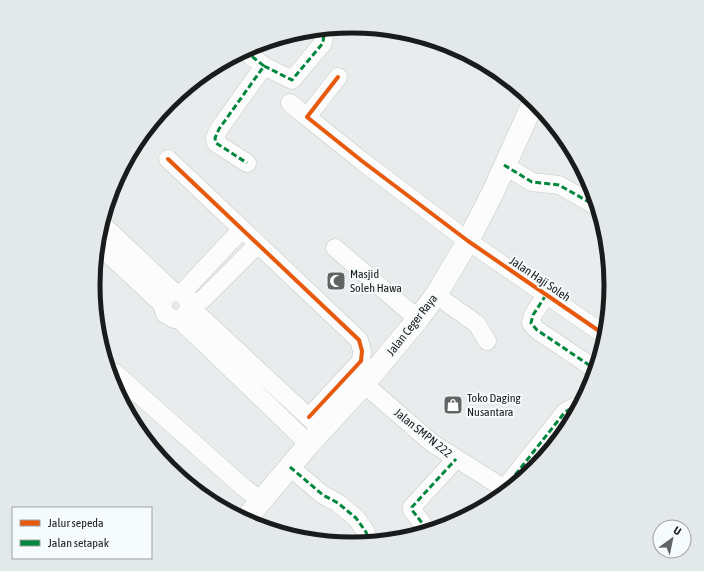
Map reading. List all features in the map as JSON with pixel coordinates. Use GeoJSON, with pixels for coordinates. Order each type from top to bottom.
{"type":"FeatureCollection","features":[{"type":"Feature","properties":{"kind":"main road","name":"Jalan Ceger Raya"},"geometry":{"type":"LineString","coordinates":[[248,516],[290,467],[314,430],[364,384],[436,295],[468,241],[493,192],[531,107]]}},
{"type":"Feature","properties":{"kind":"street"},"geometry":{"type":"LineString","coordinates":[[250,55],[264,66],[292,80],[323,43],[324,35]]}},
{"type":"Feature","properties":{"kind":"street"},"geometry":{"type":"LineString","coordinates":[[247,163],[216,143],[215,138],[218,129],[264,66]]}},
{"type":"Feature","properties":{"kind":"street"},"geometry":{"type":"LineString","coordinates":[[307,117],[338,77]]}},
{"type":"Feature","properties":{"kind":"street","name":"Jalan Haji Soleh"},"geometry":{"type":"LineString","coordinates":[[290,103],[362,161],[468,241],[600,332]]}},
{"type":"Feature","properties":{"kind":"street"},"geometry":{"type":"LineString","coordinates":[[168,159],[358,340],[362,351],[361,361],[314,430]]}},
{"type":"Feature","properties":{"kind":"street"},"geometry":{"type":"LineString","coordinates":[[504,165],[532,182],[559,185],[591,203]]}},
{"type":"Feature","properties":{"kind":"street"},"geometry":{"type":"LineString","coordinates":[[106,228],[179,303],[314,430]]}},
{"type":"Feature","properties":{"kind":"street"},"geometry":{"type":"LineString","coordinates":[[179,303],[242,229]]}},
{"type":"Feature","properties":{"kind":"street"},"geometry":{"type":"LineString","coordinates":[[179,303],[198,302],[203,300],[257,245]]}},
{"type":"Feature","properties":{"kind":"street"},"geometry":{"type":"LineString","coordinates":[[103,248],[179,303],[314,430]]}},
{"type":"Feature","properties":{"kind":"street"},"geometry":{"type":"LineString","coordinates":[[335,248],[418,319]]}},
{"type":"Feature","properties":{"kind":"street"},"geometry":{"type":"LineString","coordinates":[[436,295],[478,324],[487,341]]}},
{"type":"Feature","properties":{"kind":"street","name":"Jalan Haji Soleh"},"geometry":{"type":"LineString","coordinates":[[546,295],[532,315],[531,323],[537,330],[591,366]]}},
{"type":"Feature","properties":{"kind":"street"},"geometry":{"type":"LineString","coordinates":[[116,373],[243,487],[261,501]]}},
{"type":"Feature","properties":{"kind":"street","name":"Jalan SMPN 222"},"geometry":{"type":"LineString","coordinates":[[364,384],[432,443],[503,488]]}},
{"type":"Feature","properties":{"kind":"street"},"geometry":{"type":"LineString","coordinates":[[511,481],[566,412],[573,408]]}},
{"type":"Feature","properties":{"kind":"street"},"geometry":{"type":"LineString","coordinates":[[425,527],[412,510],[412,507],[456,459]]}},
{"type":"Feature","properties":{"kind":"street"},"geometry":{"type":"LineString","coordinates":[[290,467],[323,495],[338,503],[356,518],[366,532],[368,537]]}},
{"type":"Feature","properties":{"kind":"marked path"},"geometry":{"type":"LineString","coordinates":[[264,66],[292,80],[323,43],[324,35]]}},
{"type":"Feature","properties":{"kind":"marked path"},"geometry":{"type":"LineString","coordinates":[[247,163],[216,143],[215,138],[219,129],[264,66],[250,55]]}},
{"type":"Feature","properties":{"kind":"marked path"},"geometry":{"type":"LineString","coordinates":[[504,165],[532,182],[559,185],[591,203]]}},
{"type":"Feature","properties":{"kind":"marked path"},"geometry":{"type":"LineString","coordinates":[[546,295],[533,315],[531,323],[537,330],[591,366]]}},
{"type":"Feature","properties":{"kind":"marked path"},"geometry":{"type":"LineString","coordinates":[[507,485],[565,412],[573,408]]}},
{"type":"Feature","properties":{"kind":"marked path"},"geometry":{"type":"LineString","coordinates":[[425,527],[412,510],[412,507],[456,459]]}},
{"type":"Feature","properties":{"kind":"marked path"},"geometry":{"type":"LineString","coordinates":[[290,467],[323,495],[338,503],[356,518],[366,532],[368,537]]}},
{"type":"Feature","properties":{"kind":"cycle path"},"geometry":{"type":"LineString","coordinates":[[338,77],[307,117],[362,161],[468,241],[600,332]]}},
{"type":"Feature","properties":{"kind":"cycle path"},"geometry":{"type":"LineString","coordinates":[[168,159],[359,340],[362,351],[361,361],[309,417]]}},
{"type":"Feature","properties":{"kind":"place","name":"Masjid Soleh Hawa"},"geometry":{"type":"Point","coordinates":[336,281]}},
{"type":"Feature","properties":{"kind":"place","name":"Toko Daging Nusantara"},"geometry":{"type":"Point","coordinates":[453,405]}}]}
